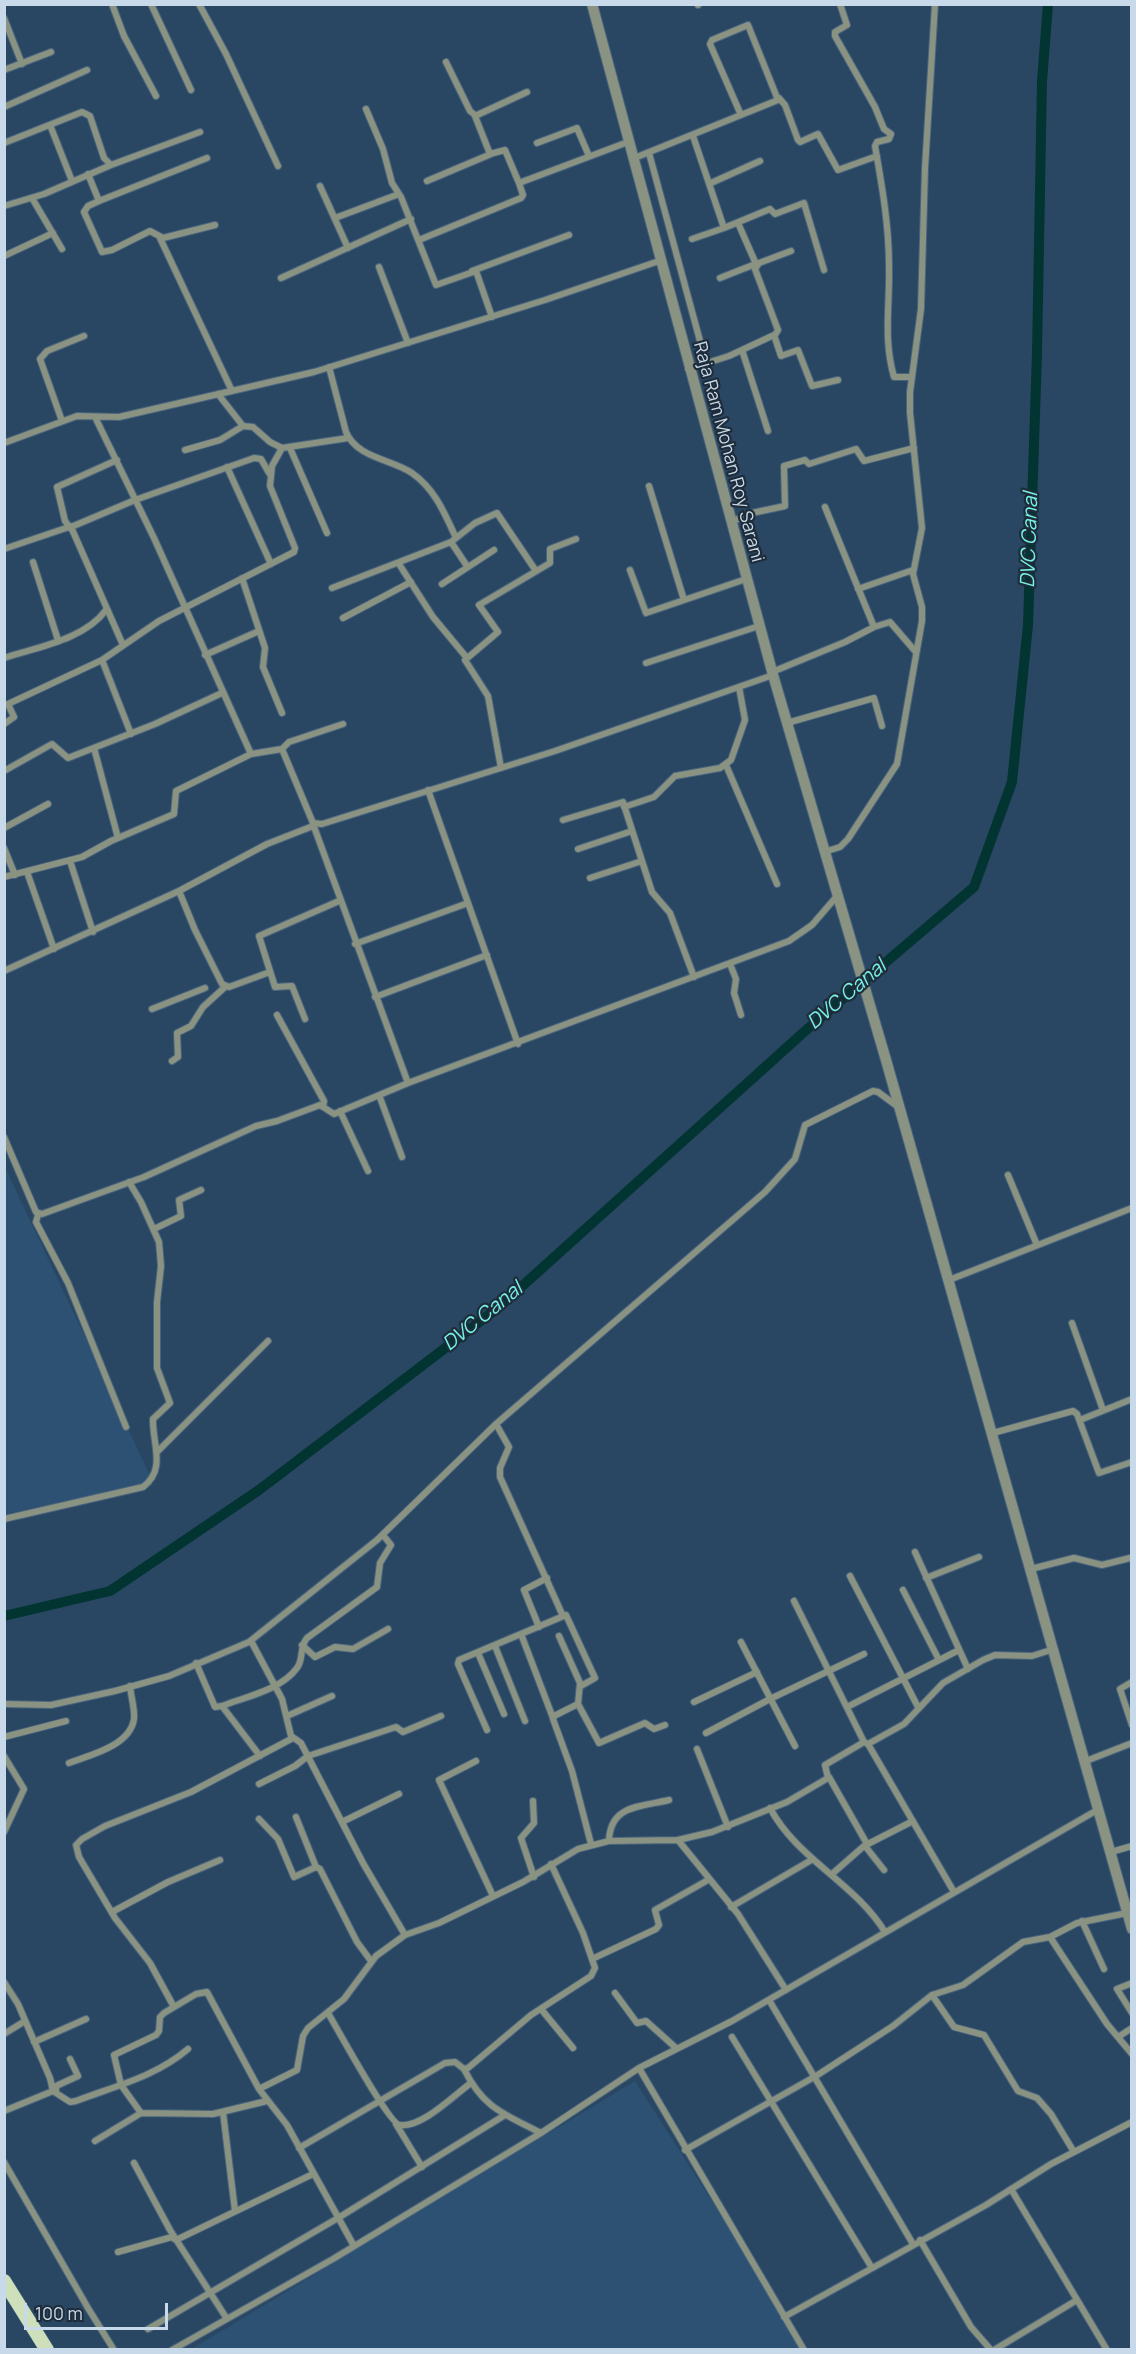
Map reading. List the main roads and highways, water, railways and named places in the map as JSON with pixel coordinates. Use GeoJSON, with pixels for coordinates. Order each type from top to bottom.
{"type":"FeatureCollection","features":[{"type":"Feature","properties":{"kind":"main road"},"geometry":{"type":"LineString","coordinates":[[4,2281],[47,2349]]}},
{"type":"Feature","properties":{"kind":"waterway","name":"DVC Canal"},"geometry":{"type":"LineString","coordinates":[[4,1616],[110,1591],[259,1490],[499,1307],[804,1032],[974,887],[1012,782],[1028,625],[1037,353],[1042,81],[1048,4]]}}]}
